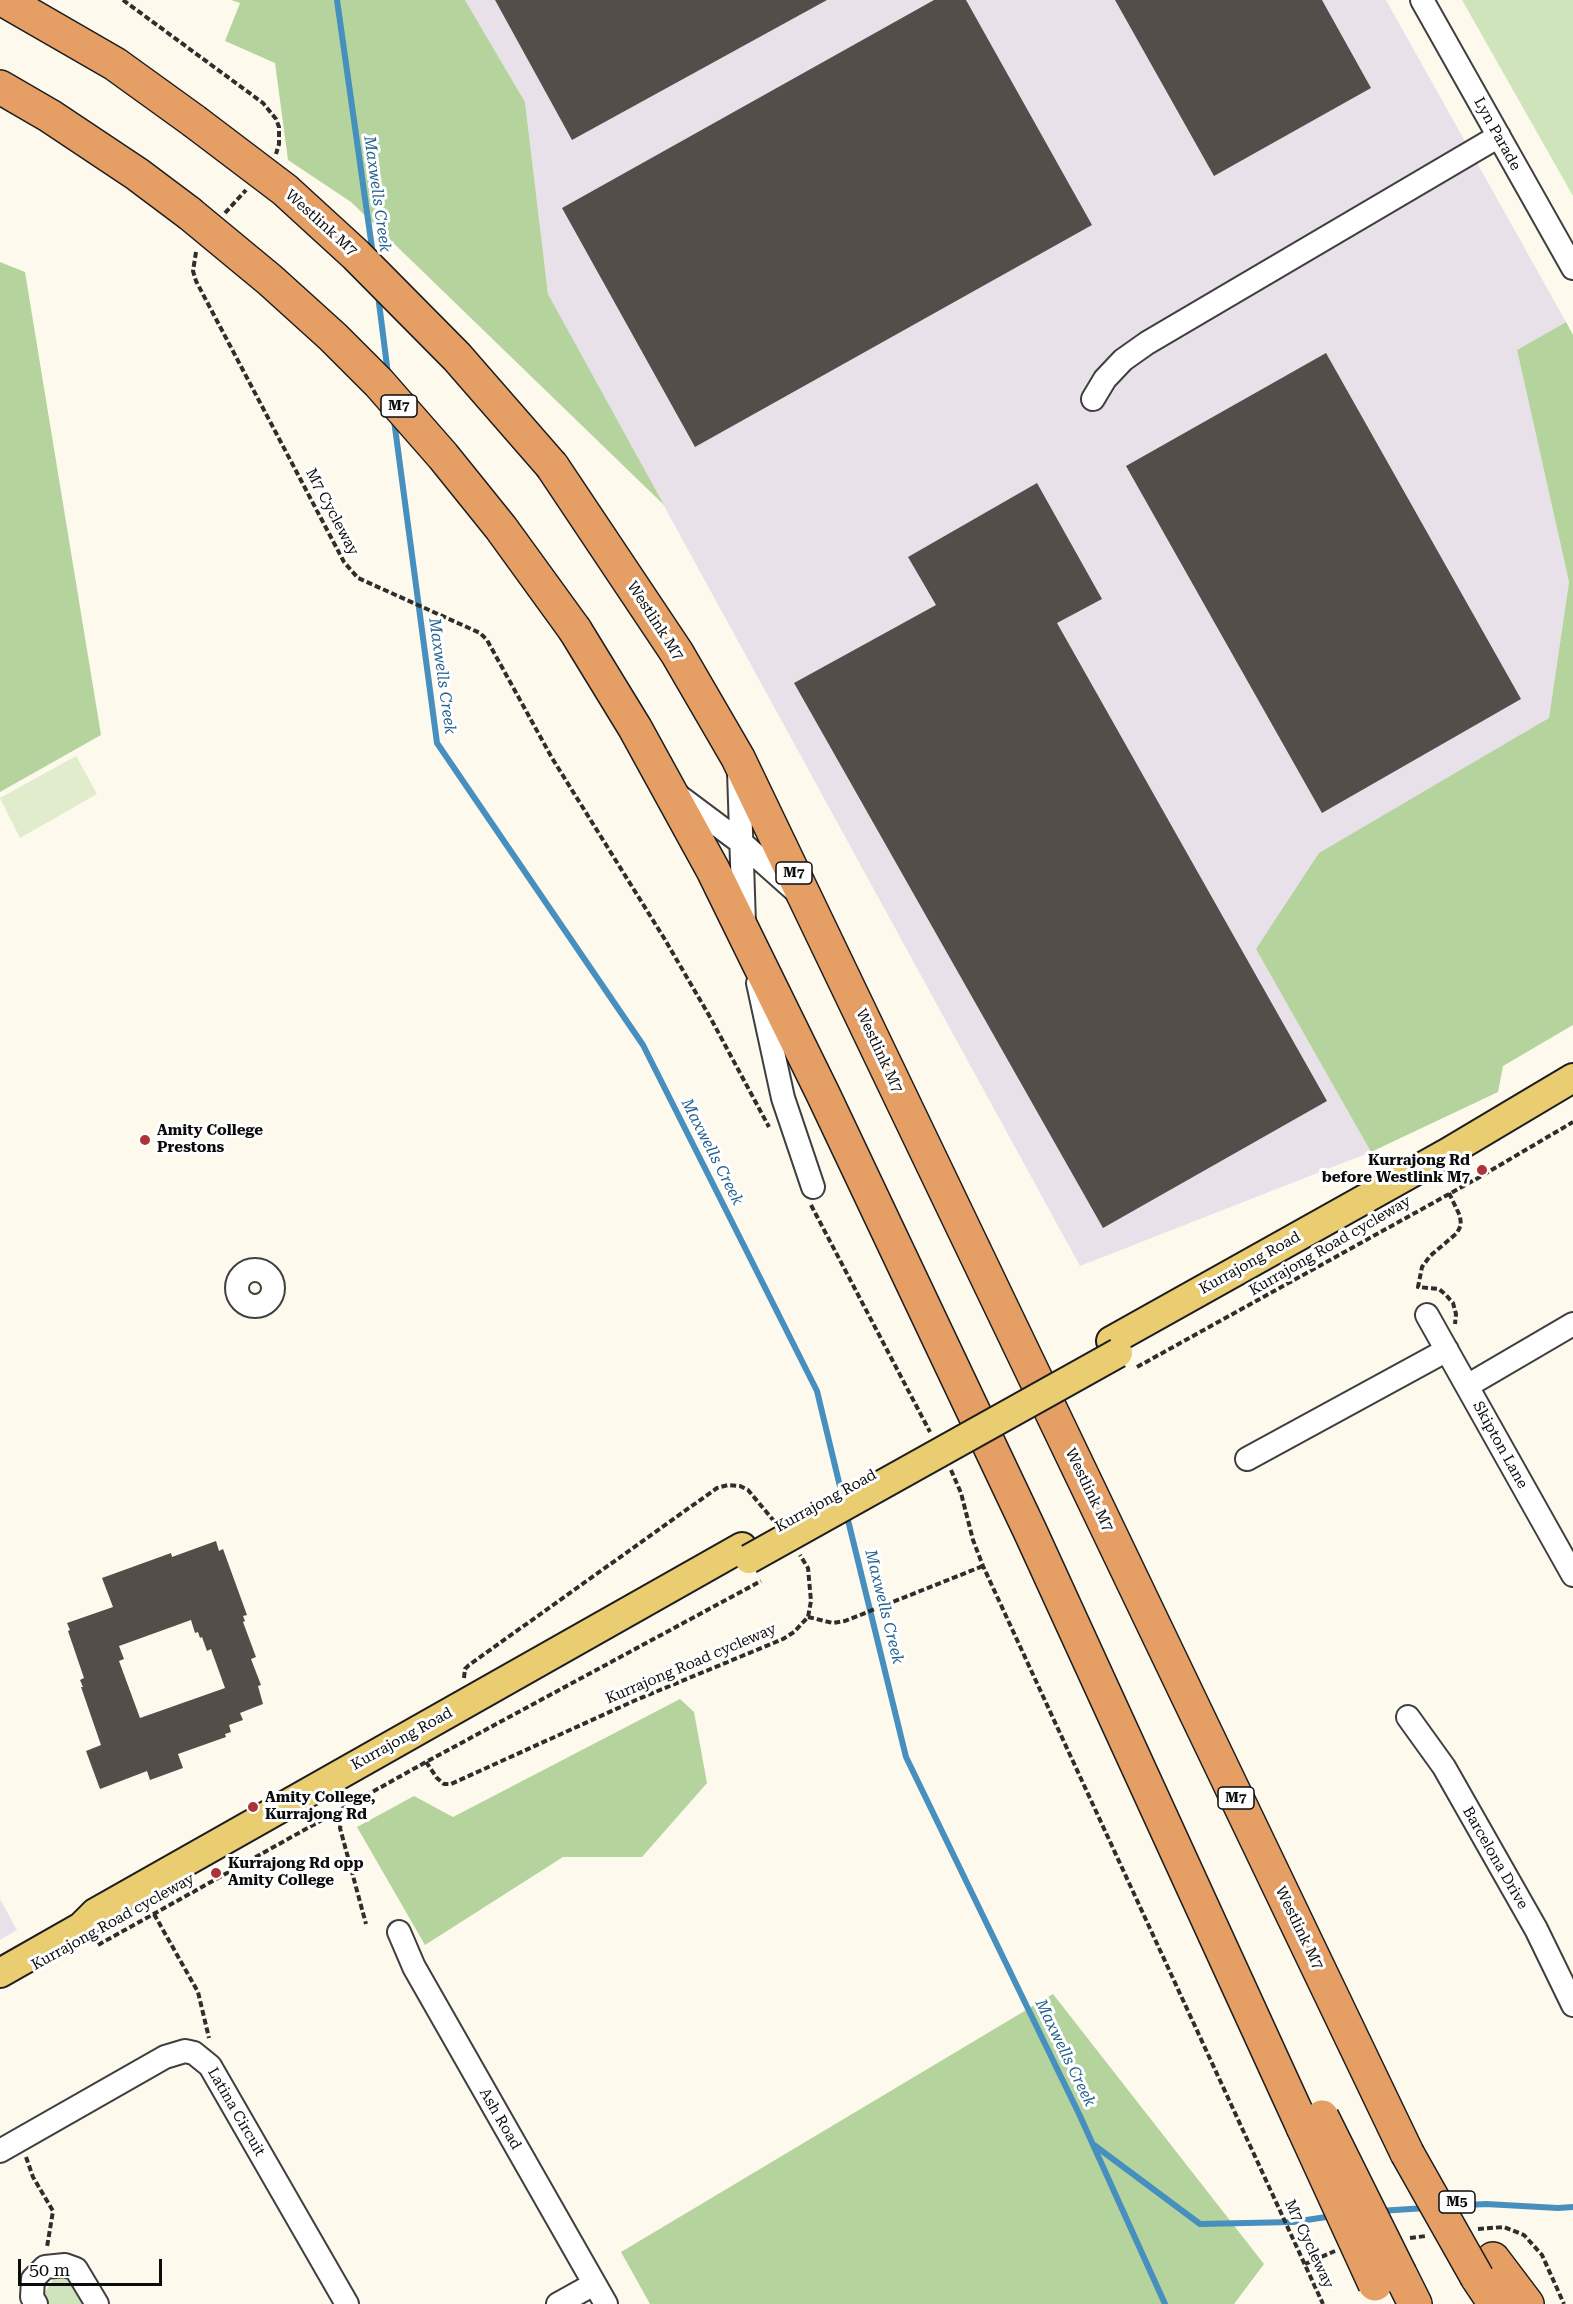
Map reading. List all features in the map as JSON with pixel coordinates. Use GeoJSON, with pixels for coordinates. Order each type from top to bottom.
{"type":"FeatureCollection","features":[{"type":"Feature","properties":{"kind":"highway","name":"Westlink M7"},"geometry":{"type":"LineString","coordinates":[[4,0],[115,64],[195,121],[285,190],[356,255],[458,357],[552,466],[677,652],[738,758],[1066,1443],[1414,2149],[1485,2268],[1495,2304]]}},
{"type":"Feature","properties":{"kind":"highway","name":"M7"},"geometry":{"type":"LineString","coordinates":[[0,87],[50,116],[137,174],[189,213],[270,280],[333,337],[379,383],[443,456],[501,528],[575,630],[635,728],[747,936],[1030,1531],[1047,1554],[1387,2287],[1416,2304]]}},
{"type":"Feature","properties":{"kind":"highway"},"geometry":{"type":"LineString","coordinates":[[1485,2268],[1527,2304]]}},
{"type":"Feature","properties":{"kind":"main road","name":"Kurrajong Road"},"geometry":{"type":"LineString","coordinates":[[1119,1355],[1573,1078]]}},
{"type":"Feature","properties":{"kind":"main road","name":"Kurrajong Road"},"geometry":{"type":"LineString","coordinates":[[0,1973],[84,1939],[95,1913],[751,1563],[1390,1201],[1573,1093]]}},
{"type":"Feature","properties":{"kind":"street","name":"Lyn Parade"},"geometry":{"type":"LineString","coordinates":[[1422,0],[1573,268]]}},
{"type":"Feature","properties":{"kind":"street"},"geometry":{"type":"LineString","coordinates":[[1093,399],[1105,379],[1123,360],[1147,343],[1499,136]]}},
{"type":"Feature","properties":{"kind":"street"},"geometry":{"type":"LineString","coordinates":[[738,758],[747,936],[783,1098],[813,1187]]}},
{"type":"Feature","properties":{"kind":"street"},"geometry":{"type":"LineString","coordinates":[[668,788],[743,844],[808,902]]}},
{"type":"Feature","properties":{"kind":"street","name":"Skipton Lane"},"geometry":{"type":"LineString","coordinates":[[1427,1315],[1573,1575]]}},
{"type":"Feature","properties":{"kind":"street"},"geometry":{"type":"LineString","coordinates":[[1467,1386],[1573,1324]]}},
{"type":"Feature","properties":{"kind":"street"},"geometry":{"type":"LineString","coordinates":[[1247,1459],[1447,1350]]}},
{"type":"Feature","properties":{"kind":"street","name":"Barcelona Drive"},"geometry":{"type":"LineString","coordinates":[[1408,1717],[1444,1767],[1536,1929],[1573,2005]]}},
{"type":"Feature","properties":{"kind":"street","name":"Ash Road"},"geometry":{"type":"LineString","coordinates":[[399,1932],[414,1967],[606,2304]]}},
{"type":"Feature","properties":{"kind":"street","name":"Latina Circuit"},"geometry":{"type":"LineString","coordinates":[[0,2151],[165,2057],[185,2051],[200,2056],[210,2066],[347,2304]]}},
{"type":"Feature","properties":{"kind":"street"},"geometry":{"type":"LineString","coordinates":[[36,2304],[32,2297],[33,2280],[45,2267],[64,2265],[76,2269],[98,2304]]}},
{"type":"Feature","properties":{"kind":"street"},"geometry":{"type":"LineString","coordinates":[[558,2304],[594,2284]]}},
{"type":"Feature","properties":{"kind":"path"},"geometry":{"type":"LineString","coordinates":[[123,0],[199,54]]}},
{"type":"Feature","properties":{"kind":"path","name":"M7 Cycleway"},"geometry":{"type":"LineString","coordinates":[[193,272],[344,562],[352,573],[358,578],[480,633],[488,640],[552,758]]}},
{"type":"Feature","properties":{"kind":"path","name":"Kurrajong Road cycleway"},"geometry":{"type":"LineString","coordinates":[[1119,1355],[1449,1192],[1573,1122]]}},
{"type":"Feature","properties":{"kind":"path"},"geometry":{"type":"LineString","coordinates":[[1449,1192],[1460,1216],[1461,1225],[1457,1233],[1430,1256],[1422,1267],[1418,1287],[1439,1289],[1453,1302],[1456,1314],[1455,1328]]}},
{"type":"Feature","properties":{"kind":"path"},"geometry":{"type":"LineString","coordinates":[[464,1678],[465,1669],[470,1665],[717,1488],[728,1485],[740,1486],[748,1490],[777,1525]]}},
{"type":"Feature","properties":{"kind":"path"},"geometry":{"type":"LineString","coordinates":[[798,1553],[808,1568],[811,1601],[808,1617],[833,1623],[845,1621],[983,1566]]}},
{"type":"Feature","properties":{"kind":"path","name":"Kurrajong Road cycleway"},"geometry":{"type":"LineString","coordinates":[[84,1939],[154,1914],[426,1762],[751,1563]]}},
{"type":"Feature","properties":{"kind":"path","name":"Kurrajong Road cycleway"},"geometry":{"type":"LineString","coordinates":[[426,1762],[436,1778],[444,1784],[451,1784],[626,1704],[783,1639],[794,1632],[808,1617]]}},
{"type":"Feature","properties":{"kind":"path"},"geometry":{"type":"LineString","coordinates":[[345,1807],[340,1828],[366,1924]]}},
{"type":"Feature","properties":{"kind":"path"},"geometry":{"type":"LineString","coordinates":[[154,1914],[198,1992],[209,2041]]}},
{"type":"Feature","properties":{"kind":"path"},"geometry":{"type":"LineString","coordinates":[[20,2139],[33,2177],[53,2211],[47,2246],[49,2267]]}},
{"type":"Feature","properties":{"kind":"path","name":"M7 Cycleway"},"geometry":{"type":"LineString","coordinates":[[1273,2194],[1323,2304]]}},
{"type":"Feature","properties":{"kind":"shaded area"},"geometry":{"type":"Polygon","coordinates":[[[465,0],[1386,0],[1566,322],[1517,350],[1569,582],[1548,725],[1256,948],[1371,1152],[1080,1266],[548,294],[525,102],[465,0]]]}},
{"type":"Feature","properties":{"kind":"shaded area"},"geometry":{"type":"Polygon","coordinates":[[[0,1899],[17,1930],[0,1940],[0,1899]]]}},
{"type":"Feature","properties":{"kind":"green space"},"geometry":{"type":"Polygon","coordinates":[[[231,0],[465,0],[525,102],[548,294],[664,505],[351,202],[288,160],[275,63],[225,41],[240,3],[231,0]]]}},
{"type":"Feature","properties":{"kind":"green space"},"geometry":{"type":"Polygon","coordinates":[[[1462,0],[1573,0],[1573,196],[1462,0]]]}},
{"type":"Feature","properties":{"kind":"green space"},"geometry":{"type":"Polygon","coordinates":[[[0,262],[25,272],[101,735],[0,792],[0,262]]]}},
{"type":"Feature","properties":{"kind":"green space"},"geometry":{"type":"Polygon","coordinates":[[[1566,322],[1573,335],[1573,1025],[1503,1066],[1498,1092],[1371,1152],[1256,949],[1319,853],[1549,718],[1569,582],[1517,350],[1566,322]]]}},
{"type":"Feature","properties":{"kind":"green space"},"geometry":{"type":"Polygon","coordinates":[[[76,756],[97,794],[20,838],[0,798],[76,756]]]}},
{"type":"Feature","properties":{"kind":"green space"},"geometry":{"type":"Polygon","coordinates":[[[680,1699],[694,1712],[707,1783],[642,1857],[563,1857],[425,1945],[357,1827],[414,1796],[453,1817],[680,1699]]]}},
{"type":"Feature","properties":{"kind":"green space"},"geometry":{"type":"Polygon","coordinates":[[[1053,1994],[1264,2264],[1234,2304],[650,2304],[621,2252],[1053,1994]]]}},
{"type":"Feature","properties":{"kind":"green space"},"geometry":{"type":"Polygon","coordinates":[[[69,2277],[89,2304],[46,2304],[44,2294],[54,2278],[69,2277]]]}},
{"type":"Feature","properties":{"kind":"building"},"geometry":{"type":"Polygon","coordinates":[[[495,0],[827,0],[572,140],[495,0]]]}},
{"type":"Feature","properties":{"kind":"building"},"geometry":{"type":"Polygon","coordinates":[[[934,0],[966,0],[1092,225],[695,447],[562,208],[934,0]]]}},
{"type":"Feature","properties":{"kind":"building"},"geometry":{"type":"Polygon","coordinates":[[[1115,0],[1322,0],[1371,88],[1214,176],[1115,0]]]}},
{"type":"Feature","properties":{"kind":"building"},"geometry":{"type":"Polygon","coordinates":[[[1326,353],[1521,699],[1322,813],[1126,466],[1326,353]]]}},
{"type":"Feature","properties":{"kind":"building"},"geometry":{"type":"Polygon","coordinates":[[[1037,483],[1102,599],[1057,623],[1327,1101],[1103,1228],[794,683],[936,605],[908,557],[1037,483]]]}},
{"type":"Feature","properties":{"kind":"building"},"geometry":{"type":"Polygon","coordinates":[[[216,1541],[219,1551],[223,1549],[247,1615],[243,1616],[245,1621],[243,1622],[256,1657],[251,1659],[261,1685],[258,1686],[263,1704],[240,1713],[243,1720],[229,1725],[231,1732],[225,1734],[226,1737],[178,1754],[183,1768],[150,1780],[147,1771],[100,1789],[86,1751],[101,1745],[81,1687],[83,1687],[80,1680],[84,1678],[67,1623],[113,1607],[102,1578],[171,1553],[172,1557],[216,1541]],[[191,1620],[119,1646],[124,1659],[119,1661],[140,1718],[225,1688],[211,1649],[207,1651],[202,1637],[200,1638],[198,1632],[195,1633],[191,1620]]]}},
{"type":"Feature","properties":{"kind":"waterway","name":"Maxwells Creek"},"geometry":{"type":"LineString","coordinates":[[337,0],[373,255]]}},
{"type":"Feature","properties":{"kind":"waterway","name":"Maxwells Creek"},"geometry":{"type":"LineString","coordinates":[[378,295],[388,374]]}},
{"type":"Feature","properties":{"kind":"waterway","name":"Maxwells Creek"},"geometry":{"type":"LineString","coordinates":[[394,420],[437,743],[643,1045],[817,1391],[843,1499]]}},
{"type":"Feature","properties":{"kind":"waterway","name":"Maxwells Creek"},"geometry":{"type":"LineString","coordinates":[[846,1512],[906,1757],[1080,2116],[1165,2304]]}},
{"type":"Feature","properties":{"kind":"waterway"},"geometry":{"type":"LineString","coordinates":[[1094,2145],[1200,2224],[1293,2222],[1333,2216]]}},
{"type":"Feature","properties":{"kind":"waterway"},"geometry":{"type":"LineString","coordinates":[[1448,2206],[1486,2204],[1573,2207]]}},
{"type":"Feature","properties":{"kind":"waterway"},"geometry":{"type":"LineString","coordinates":[[1379,2211],[1426,2208]]}},
{"type":"Feature","properties":{"kind":"place","name":"Amity College Prestons"},"geometry":{"type":"Point","coordinates":[145,1140]}},
{"type":"Feature","properties":{"kind":"place","name":"Kurrajong Rd before Westlink M7"},"geometry":{"type":"Point","coordinates":[1482,1170]}},
{"type":"Feature","properties":{"kind":"place","name":"Amity College, Kurrajong Rd"},"geometry":{"type":"Point","coordinates":[253,1807]}},
{"type":"Feature","properties":{"kind":"place","name":"Kurrajong Rd opp Amity College"},"geometry":{"type":"Point","coordinates":[216,1873]}}]}
